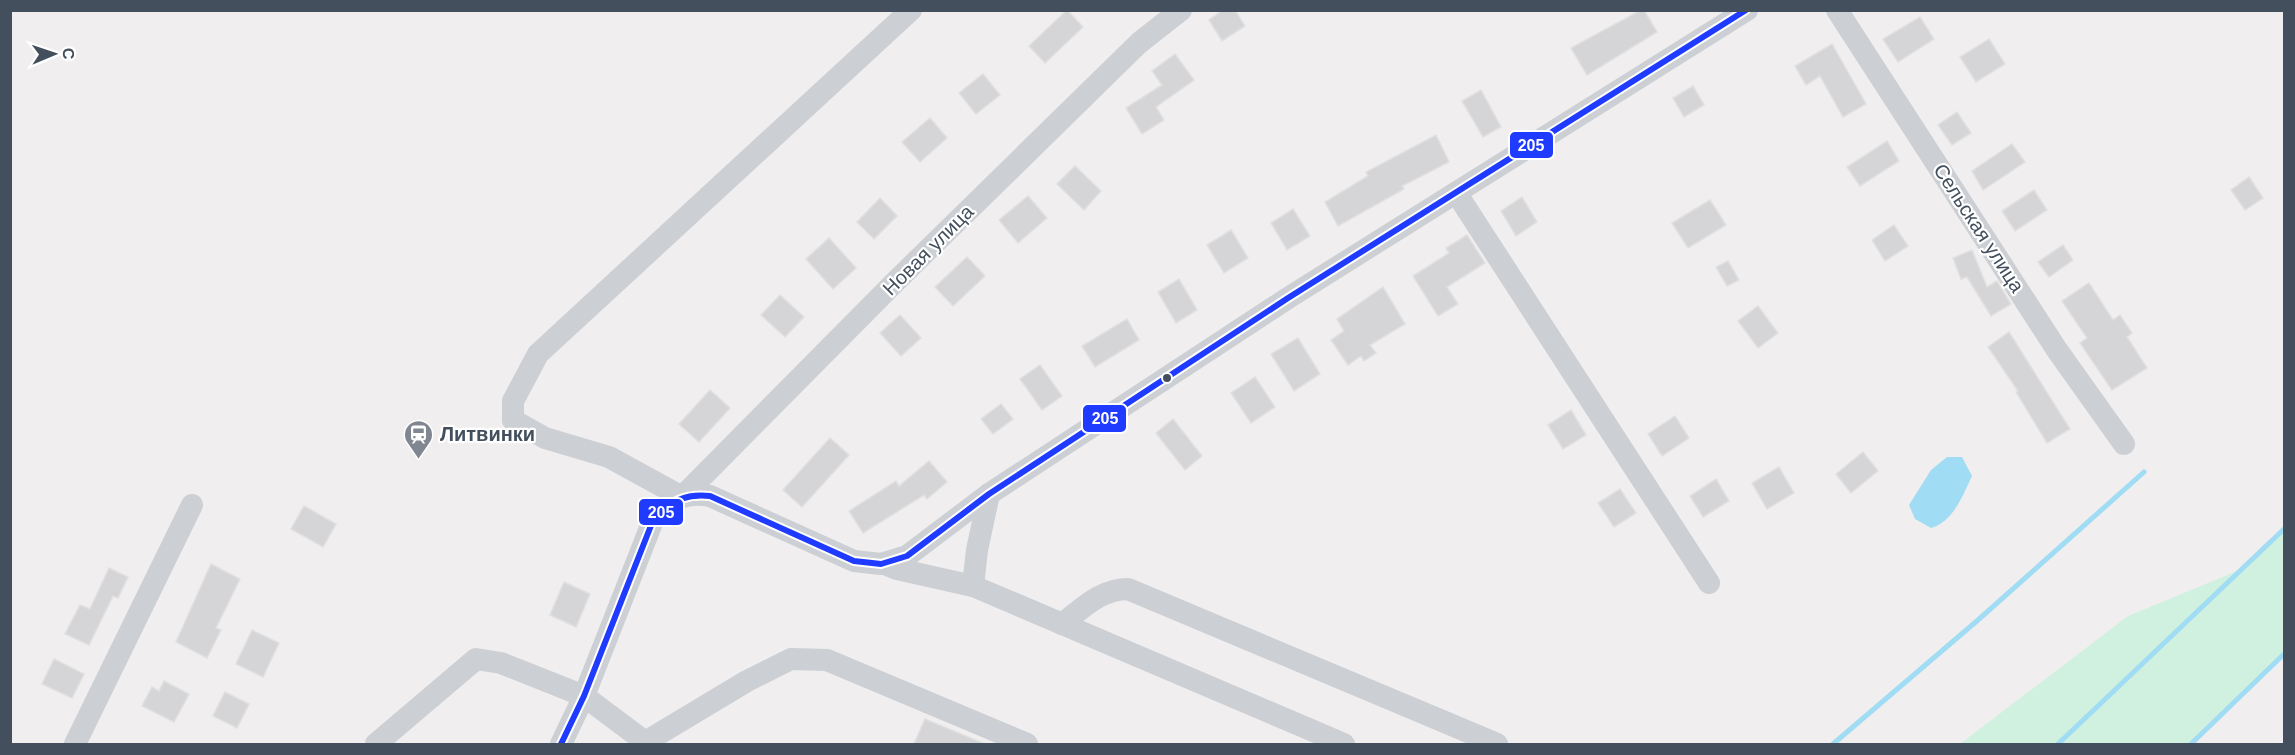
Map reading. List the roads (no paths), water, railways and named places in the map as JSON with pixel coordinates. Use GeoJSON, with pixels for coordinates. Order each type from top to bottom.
{"type":"FeatureCollection","features":[{"type":"Feature","properties":{"kind":"street"},"geometry":{"type":"LineString","coordinates":[[911,10],[538,354],[513,401],[513,420],[545,438],[609,457],[682,497],[700,495],[714,497],[850,560],[869,564],[885,564],[911,554],[989,494],[1288,298],[1747,10]]}},
{"type":"Feature","properties":{"kind":"street","name":"Новая улица"},"geometry":{"type":"LineString","coordinates":[[561,744],[584,696],[652,523],[664,507],[682,497],[901,276],[1139,43],[1181,10]]}},
{"type":"Feature","properties":{"kind":"street","name":"Сельская улица"},"geometry":{"type":"LineString","coordinates":[[1837,10],[2057,350],[2124,444]]}},
{"type":"Feature","properties":{"kind":"street"},"geometry":{"type":"LineString","coordinates":[[1457,194],[1709,583]]}},
{"type":"Feature","properties":{"kind":"street"},"geometry":{"type":"LineString","coordinates":[[973,586],[977,550],[989,494]]}},
{"type":"Feature","properties":{"kind":"street"},"geometry":{"type":"LineString","coordinates":[[75,744],[192,505]]}},
{"type":"Feature","properties":{"kind":"street"},"geometry":{"type":"LineString","coordinates":[[885,564],[897,569],[973,586],[1344,744]]}},
{"type":"Feature","properties":{"kind":"street"},"geometry":{"type":"LineString","coordinates":[[1062,624],[1099,596],[1115,589],[1128,589],[1497,744]]}},
{"type":"Feature","properties":{"kind":"street"},"geometry":{"type":"LineString","coordinates":[[376,744],[476,658],[501,663],[584,696],[645,744],[747,681],[791,659],[827,660],[1027,744]]}},
{"type":"Feature","properties":{"kind":"water"},"geometry":{"type":"Polygon","coordinates":[[[1947,457],[1962,457],[1972,476],[1951,514],[1939,525],[1931,528],[1915,519],[1909,505],[1931,470],[1947,457]]]}},
{"type":"Feature","properties":{"kind":"waterway"},"geometry":{"type":"LineString","coordinates":[[1833,744],[1978,620],[2144,472]]}},
{"type":"Feature","properties":{"kind":"waterway"},"geometry":{"type":"LineString","coordinates":[[2058,744],[2284,529]]}},
{"type":"Feature","properties":{"kind":"waterway"},"geometry":{"type":"LineString","coordinates":[[2191,744],[2284,654]]}},
{"type":"Feature","properties":{"kind":"place","name":"Литвинки"},"geometry":{"type":"Point","coordinates":[419,460]}}]}
